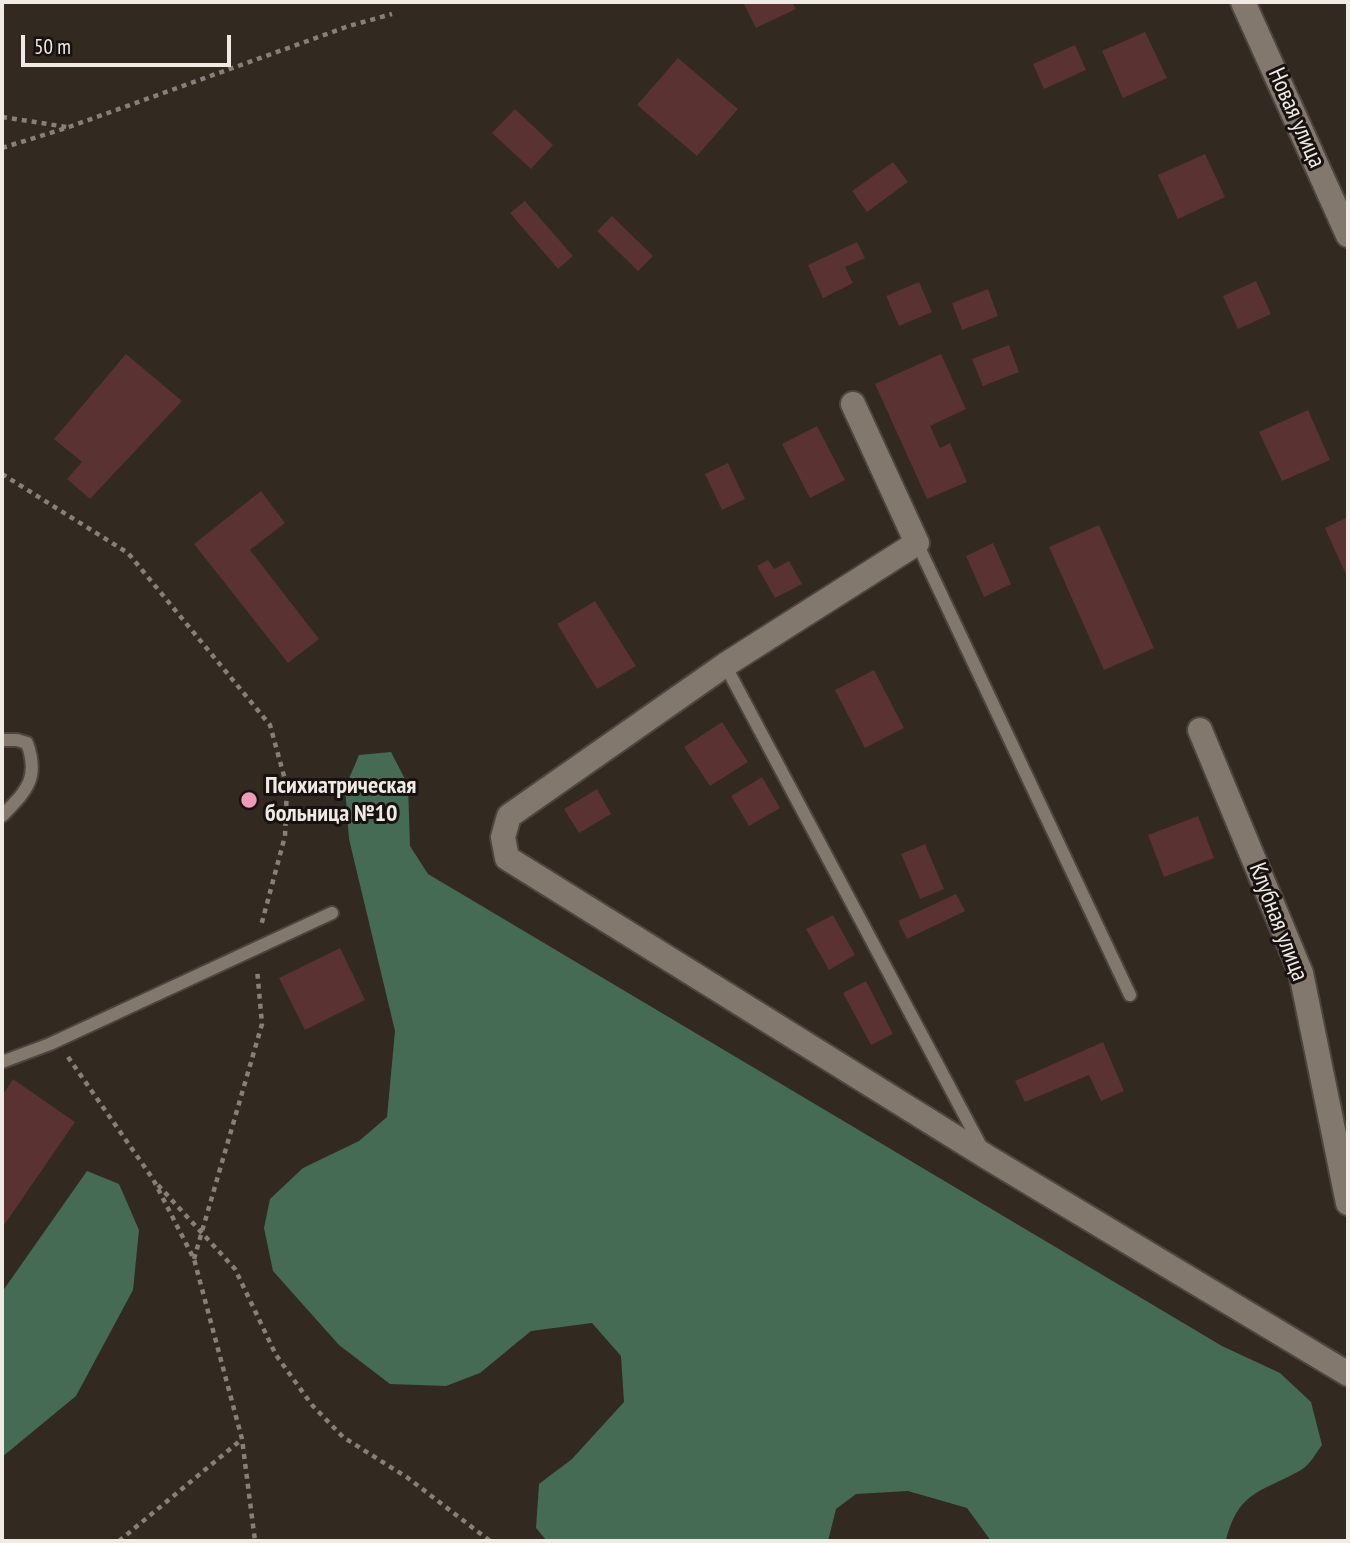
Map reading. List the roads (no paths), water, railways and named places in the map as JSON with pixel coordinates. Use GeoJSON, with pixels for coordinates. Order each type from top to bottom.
{"type":"FeatureCollection","features":[{"type":"Feature","properties":{"kind":"street","name":"Новая улица"},"geometry":{"type":"LineString","coordinates":[[1243,2],[1348,234]]}},
{"type":"Feature","properties":{"kind":"street"},"geometry":{"type":"LineString","coordinates":[[853,404],[917,542],[725,665],[509,817],[503,837],[507,858],[987,1157],[1348,1374]]}},
{"type":"Feature","properties":{"kind":"street","name":"Клубная улица"},"geometry":{"type":"LineString","coordinates":[[1200,730],[1301,972],[1348,1203]]}},
{"type":"Feature","properties":{"kind":"lane"},"geometry":{"type":"LineString","coordinates":[[917,542],[1130,995]]}},
{"type":"Feature","properties":{"kind":"lane"},"geometry":{"type":"LineString","coordinates":[[725,665],[987,1157]]}},
{"type":"Feature","properties":{"kind":"lane"},"geometry":{"type":"LineString","coordinates":[[2,740],[27,743],[33,760],[33,776],[2,816]]}},
{"type":"Feature","properties":{"kind":"lane"},"geometry":{"type":"LineString","coordinates":[[2,1062],[57,1041],[332,913]]}},
{"type":"Feature","properties":{"kind":"place","name":"Психиатрическая больница №10"},"geometry":{"type":"Point","coordinates":[249,800]}}]}
